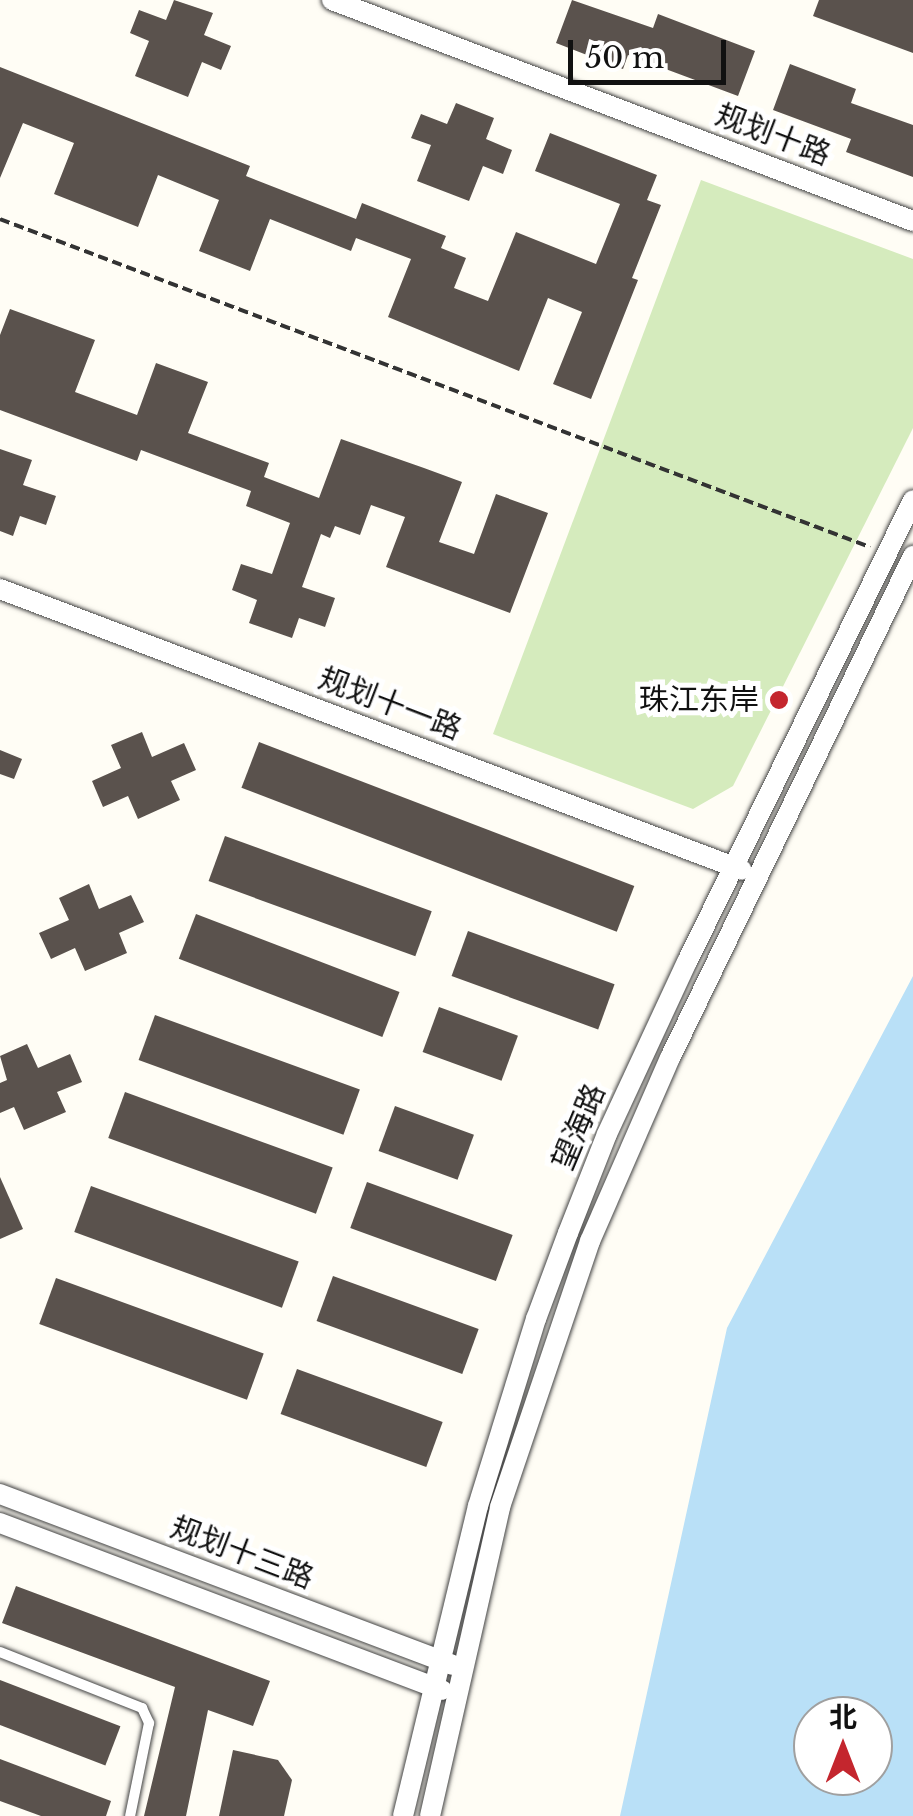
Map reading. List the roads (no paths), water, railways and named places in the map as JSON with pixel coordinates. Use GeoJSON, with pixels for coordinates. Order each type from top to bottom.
{"type":"FeatureCollection","features":[{"type":"Feature","properties":{"kind":"street","name":"规划十路"},"geometry":{"type":"LineString","coordinates":[[332,0],[913,220]]}},
{"type":"Feature","properties":{"kind":"street","name":"望海路"},"geometry":{"type":"LineString","coordinates":[[404,1816],[439,1660],[504,1416],[548,1285],[607,1134],[913,500]]}},
{"type":"Feature","properties":{"kind":"street","name":"望海路"},"geometry":{"type":"LineString","coordinates":[[430,1816],[500,1507],[558,1326],[631,1145],[913,556]]}},
{"type":"Feature","properties":{"kind":"street","name":"规划十一路"},"geometry":{"type":"LineString","coordinates":[[0,589],[758,876]]}},
{"type":"Feature","properties":{"kind":"street","name":"规划十三路"},"geometry":{"type":"LineString","coordinates":[[0,1494],[463,1669]]}},
{"type":"Feature","properties":{"kind":"street","name":"规划十三路"},"geometry":{"type":"LineString","coordinates":[[0,1524],[457,1696]]}},
{"type":"Feature","properties":{"kind":"lane"},"geometry":{"type":"LineString","coordinates":[[0,1652],[142,1708],[149,1723],[130,1816]]}},
{"type":"Feature","properties":{"kind":"water"},"geometry":{"type":"Polygon","coordinates":[[[913,976],[913,1816],[620,1816],[727,1328],[913,976]]]}},
{"type":"Feature","properties":{"kind":"place","name":"珠江东岸"},"geometry":{"type":"Point","coordinates":[779,700]}}]}
